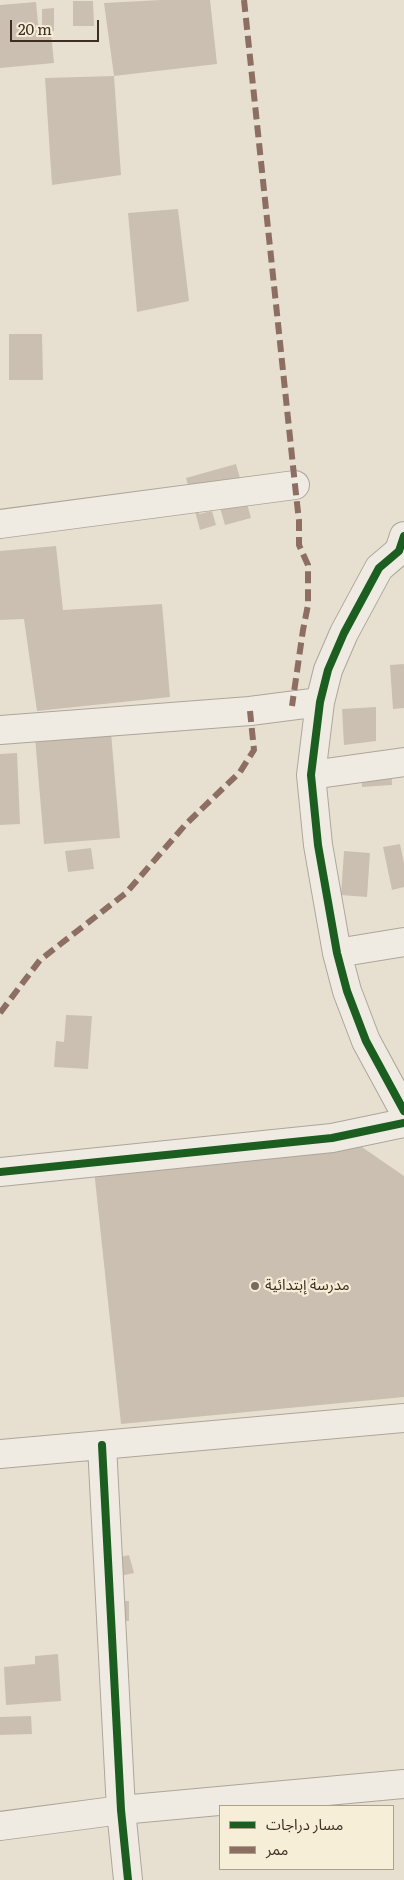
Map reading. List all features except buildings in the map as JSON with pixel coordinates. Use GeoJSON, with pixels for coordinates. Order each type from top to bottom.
{"type":"FeatureCollection","features":[{"type":"Feature","properties":{"kind":"street"},"geometry":{"type":"LineString","coordinates":[[0,524],[295,485]]}},
{"type":"Feature","properties":{"kind":"street"},"geometry":{"type":"LineString","coordinates":[[402,546],[379,568],[344,633],[328,670],[320,702],[311,775],[318,845],[336,952],[347,990],[366,1041],[404,1111]]}},
{"type":"Feature","properties":{"kind":"street"},"geometry":{"type":"LineString","coordinates":[[0,730],[250,711],[320,702]]}},
{"type":"Feature","properties":{"kind":"street"},"geometry":{"type":"LineString","coordinates":[[311,775],[404,762]]}},
{"type":"Feature","properties":{"kind":"street"},"geometry":{"type":"LineString","coordinates":[[336,952],[404,942]]}},
{"type":"Feature","properties":{"kind":"street"},"geometry":{"type":"LineString","coordinates":[[0,1172],[332,1138],[404,1123]]}},
{"type":"Feature","properties":{"kind":"street"},"geometry":{"type":"LineString","coordinates":[[0,1454],[404,1418]]}},
{"type":"Feature","properties":{"kind":"street"},"geometry":{"type":"LineString","coordinates":[[102,1445],[121,1810],[128,1880]]}},
{"type":"Feature","properties":{"kind":"street"},"geometry":{"type":"LineString","coordinates":[[0,1826],[121,1810],[404,1784]]}},
{"type":"Feature","properties":{"kind":"marked path"},"geometry":{"type":"LineString","coordinates":[[244,0],[299,521],[299,545],[308,565],[308,605],[292,706]]}},
{"type":"Feature","properties":{"kind":"marked path"},"geometry":{"type":"LineString","coordinates":[[0,1013],[40,960],[126,893],[186,824],[240,772],[254,750],[250,711]]}},
{"type":"Feature","properties":{"kind":"cycle path"},"geometry":{"type":"LineString","coordinates":[[404,536],[399,551],[379,568],[344,633],[328,670],[320,702],[311,775],[318,845],[337,953],[347,991],[366,1041],[404,1111]]}},
{"type":"Feature","properties":{"kind":"cycle path"},"geometry":{"type":"LineString","coordinates":[[0,1172],[332,1138],[404,1123]]}},
{"type":"Feature","properties":{"kind":"cycle path"},"geometry":{"type":"LineString","coordinates":[[102,1445],[121,1810],[128,1880]]}},
{"type":"Feature","properties":{"kind":"place","name":"مدرسة إبتدائية"},"geometry":{"type":"Point","coordinates":[255,1286]}}]}
